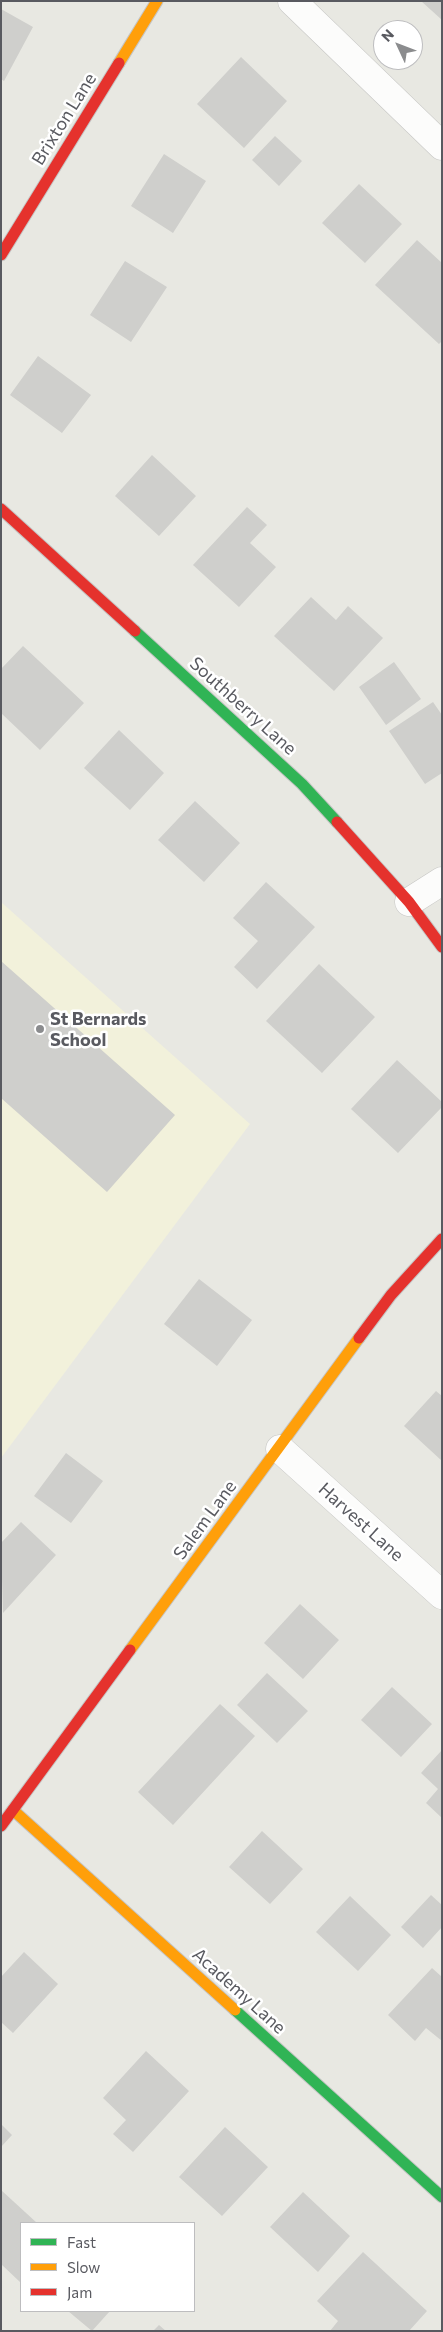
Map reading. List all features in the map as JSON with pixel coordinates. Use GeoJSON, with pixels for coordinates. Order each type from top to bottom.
{"type":"FeatureCollection","features":[{"type":"Feature","properties":{"kind":"street","name":"Brixton Lane"},"geometry":{"type":"LineString","coordinates":[[1,255],[157,1]]}},
{"type":"Feature","properties":{"kind":"street"},"geometry":{"type":"LineString","coordinates":[[292,1],[442,146]]}},
{"type":"Feature","properties":{"kind":"street","name":"Southberry Lane"},"geometry":{"type":"LineString","coordinates":[[1,509],[302,784],[409,902],[442,947]]}},
{"type":"Feature","properties":{"kind":"street"},"geometry":{"type":"LineString","coordinates":[[409,902],[442,881]]}},
{"type":"Feature","properties":{"kind":"street","name":"Salem Lane"},"geometry":{"type":"LineString","coordinates":[[1,1826],[280,1449],[391,1295],[442,1239]]}},
{"type":"Feature","properties":{"kind":"street","name":"Harvest Lane"},"geometry":{"type":"LineString","coordinates":[[280,1449],[442,1595]]}},
{"type":"Feature","properties":{"kind":"street","name":"Academy Lane"},"geometry":{"type":"LineString","coordinates":[[13,1810],[442,2197]]}},
{"type":"Feature","properties":{"kind":"shaded area"},"geometry":{"type":"Polygon","coordinates":[[[1,902],[250,1124],[1,1458],[1,902]]]}},
{"type":"Feature","properties":{"kind":"building"},"geometry":{"type":"Polygon","coordinates":[[[421,1],[442,1],[442,20],[421,1]]]}},
{"type":"Feature","properties":{"kind":"building"},"geometry":{"type":"Polygon","coordinates":[[[1,9],[33,27],[4,81],[1,79],[1,9]]]}},
{"type":"Feature","properties":{"kind":"building"},"geometry":{"type":"Polygon","coordinates":[[[241,57],[287,101],[244,148],[197,104],[241,57]]]}},
{"type":"Feature","properties":{"kind":"building"},"geometry":{"type":"Polygon","coordinates":[[[275,136],[302,161],[279,186],[252,160],[275,136]]]}},
{"type":"Feature","properties":{"kind":"building"},"geometry":{"type":"Polygon","coordinates":[[[164,154],[206,181],[173,233],[131,206],[164,154]]]}},
{"type":"Feature","properties":{"kind":"building"},"geometry":{"type":"Polygon","coordinates":[[[359,184],[402,224],[365,263],[322,223],[359,184]]]}},
{"type":"Feature","properties":{"kind":"building"},"geometry":{"type":"Polygon","coordinates":[[[417,240],[442,263],[442,341],[439,344],[375,285],[417,240]]]}},
{"type":"Feature","properties":{"kind":"building"},"geometry":{"type":"Polygon","coordinates":[[[125,261],[167,287],[131,342],[90,315],[125,261]]]}},
{"type":"Feature","properties":{"kind":"building"},"geometry":{"type":"Polygon","coordinates":[[[38,356],[91,395],[62,433],[10,395],[38,356]]]}},
{"type":"Feature","properties":{"kind":"building"},"geometry":{"type":"Polygon","coordinates":[[[152,455],[196,496],[159,536],[115,496],[152,455]]]}},
{"type":"Feature","properties":{"kind":"building"},"geometry":{"type":"Polygon","coordinates":[[[247,507],[267,525],[250,543],[276,567],[239,607],[193,565],[247,507]]]}},
{"type":"Feature","properties":{"kind":"building"},"geometry":{"type":"Polygon","coordinates":[[[311,597],[336,620],[348,606],[383,638],[334,691],[274,636],[311,597]]]}},
{"type":"Feature","properties":{"kind":"building"},"geometry":{"type":"Polygon","coordinates":[[[23,646],[84,703],[40,750],[1,713],[1,669],[23,646]]]}},
{"type":"Feature","properties":{"kind":"building"},"geometry":{"type":"Polygon","coordinates":[[[394,662],[421,699],[386,725],[359,687],[394,662]]]}},
{"type":"Feature","properties":{"kind":"building"},"geometry":{"type":"Polygon","coordinates":[[[433,702],[442,715],[442,773],[425,784],[389,731],[433,702]]]}},
{"type":"Feature","properties":{"kind":"building"},"geometry":{"type":"Polygon","coordinates":[[[119,730],[164,773],[130,810],[84,768],[119,730]]]}},
{"type":"Feature","properties":{"kind":"building"},"geometry":{"type":"Polygon","coordinates":[[[195,801],[240,843],[204,882],[158,840],[195,801]]]}},
{"type":"Feature","properties":{"kind":"building"},"geometry":{"type":"Polygon","coordinates":[[[266,882],[315,927],[257,989],[234,967],[258,941],[233,918],[266,882]]]}},
{"type":"Feature","properties":{"kind":"building","name":"St Bernards School"},"geometry":{"type":"Polygon","coordinates":[[[1,961],[175,1115],[107,1192],[1,1098],[1,961]]]}},
{"type":"Feature","properties":{"kind":"building"},"geometry":{"type":"Polygon","coordinates":[[[319,964],[375,1017],[322,1073],[266,1021],[319,964]]]}},
{"type":"Feature","properties":{"kind":"building"},"geometry":{"type":"Polygon","coordinates":[[[397,1060],[442,1102],[442,1107],[398,1153],[351,1109],[397,1060]]]}},
{"type":"Feature","properties":{"kind":"building"},"geometry":{"type":"Polygon","coordinates":[[[199,1279],[252,1320],[217,1366],[164,1324],[199,1279]]]}},
{"type":"Feature","properties":{"kind":"building"},"geometry":{"type":"Polygon","coordinates":[[[436,1391],[442,1396],[442,1461],[404,1426],[436,1391]]]}},
{"type":"Feature","properties":{"kind":"building"},"geometry":{"type":"Polygon","coordinates":[[[66,1453],[103,1481],[71,1523],[34,1496],[66,1453]]]}},
{"type":"Feature","properties":{"kind":"building"},"geometry":{"type":"Polygon","coordinates":[[[21,1522],[56,1555],[3,1613],[1,1543],[21,1522]]]}},
{"type":"Feature","properties":{"kind":"building"},"geometry":{"type":"Polygon","coordinates":[[[300,1604],[339,1640],[303,1679],[264,1643],[300,1604]]]}},
{"type":"Feature","properties":{"kind":"building"},"geometry":{"type":"Polygon","coordinates":[[[267,1673],[308,1711],[277,1743],[237,1705],[267,1673]]]}},
{"type":"Feature","properties":{"kind":"building"},"geometry":{"type":"Polygon","coordinates":[[[392,1687],[432,1724],[401,1757],[361,1720],[392,1687]]]}},
{"type":"Feature","properties":{"kind":"building"},"geometry":{"type":"Polygon","coordinates":[[[220,1704],[255,1736],[173,1825],[138,1792],[220,1704]]]}},
{"type":"Feature","properties":{"kind":"building"},"geometry":{"type":"Polygon","coordinates":[[[442,1750],[442,1818],[426,1803],[438,1789],[421,1773],[442,1750]]]}},
{"type":"Feature","properties":{"kind":"building"},"geometry":{"type":"Polygon","coordinates":[[[262,1831],[303,1869],[270,1904],[229,1867],[262,1831]]]}},
{"type":"Feature","properties":{"kind":"building"},"geometry":{"type":"Polygon","coordinates":[[[431,1895],[442,1905],[442,1927],[423,1948],[401,1927],[431,1895]]]}},
{"type":"Feature","properties":{"kind":"building"},"geometry":{"type":"Polygon","coordinates":[[[350,1896],[391,1935],[358,1971],[316,1932],[350,1896]]]}},
{"type":"Feature","properties":{"kind":"building"},"geometry":{"type":"Polygon","coordinates":[[[24,1952],[58,1984],[13,2033],[1,2022],[1,1977],[24,1952]]]}},
{"type":"Feature","properties":{"kind":"building"},"geometry":{"type":"Polygon","coordinates":[[[432,1968],[442,1977],[442,2041],[426,2028],[415,2041],[388,2015],[432,1968]]]}},
{"type":"Feature","properties":{"kind":"building"},"geometry":{"type":"Polygon","coordinates":[[[146,2051],[189,2091],[133,2152],[113,2134],[126,2120],[103,2098],[146,2051]]]}},
{"type":"Feature","properties":{"kind":"building"},"geometry":{"type":"Polygon","coordinates":[[[1,2124],[12,2135],[1,2147],[1,2124]]]}},
{"type":"Feature","properties":{"kind":"building"},"geometry":{"type":"Polygon","coordinates":[[[225,2127],[268,2167],[222,2216],[179,2177],[225,2127]]]}},
{"type":"Feature","properties":{"kind":"building"},"geometry":{"type":"Polygon","coordinates":[[[1,2190],[36,2222],[20,2222],[20,2282],[1,2264],[1,2190]]]}},
{"type":"Feature","properties":{"kind":"building"},"geometry":{"type":"Polygon","coordinates":[[[303,2192],[350,2236],[318,2272],[270,2227],[303,2192]]]}},
{"type":"Feature","properties":{"kind":"building"},"geometry":{"type":"Polygon","coordinates":[[[363,2252],[427,2311],[409,2331],[330,2331],[338,2321],[317,2301],[363,2252]]]}},
{"type":"Feature","properties":{"kind":"building"},"geometry":{"type":"Polygon","coordinates":[[[69,2312],[109,2312],[92,2331],[69,2312]]]}},
{"type":"Feature","properties":{"kind":"building"},"geometry":{"type":"Polygon","coordinates":[[[159,2325],[166,2331],[153,2331],[159,2325]]]}},
{"type":"Feature","properties":{"kind":"traffic: fast"},"geometry":{"type":"LineString","coordinates":[[135,631],[302,784],[337,822]]}},
{"type":"Feature","properties":{"kind":"traffic: fast"},"geometry":{"type":"LineString","coordinates":[[235,2010],[442,2197]]}},
{"type":"Feature","properties":{"kind":"traffic: slow"},"geometry":{"type":"LineString","coordinates":[[119,63],[157,1]]}},
{"type":"Feature","properties":{"kind":"traffic: slow"},"geometry":{"type":"LineString","coordinates":[[130,1650],[359,1338]]}},
{"type":"Feature","properties":{"kind":"traffic: slow"},"geometry":{"type":"LineString","coordinates":[[13,1810],[235,2010]]}},
{"type":"Feature","properties":{"kind":"traffic: jam"},"geometry":{"type":"LineString","coordinates":[[1,255],[119,63]]}},
{"type":"Feature","properties":{"kind":"traffic: jam"},"geometry":{"type":"LineString","coordinates":[[1,509],[135,631]]}},
{"type":"Feature","properties":{"kind":"traffic: jam"},"geometry":{"type":"LineString","coordinates":[[337,822],[409,902],[442,947]]}},
{"type":"Feature","properties":{"kind":"traffic: jam"},"geometry":{"type":"LineString","coordinates":[[359,1338],[391,1295],[442,1239]]}},
{"type":"Feature","properties":{"kind":"traffic: jam"},"geometry":{"type":"LineString","coordinates":[[1,1826],[130,1650]]}},
{"type":"Feature","properties":{"kind":"place","name":"St Bernards School"},"geometry":{"type":"Point","coordinates":[40,1029]}}]}
